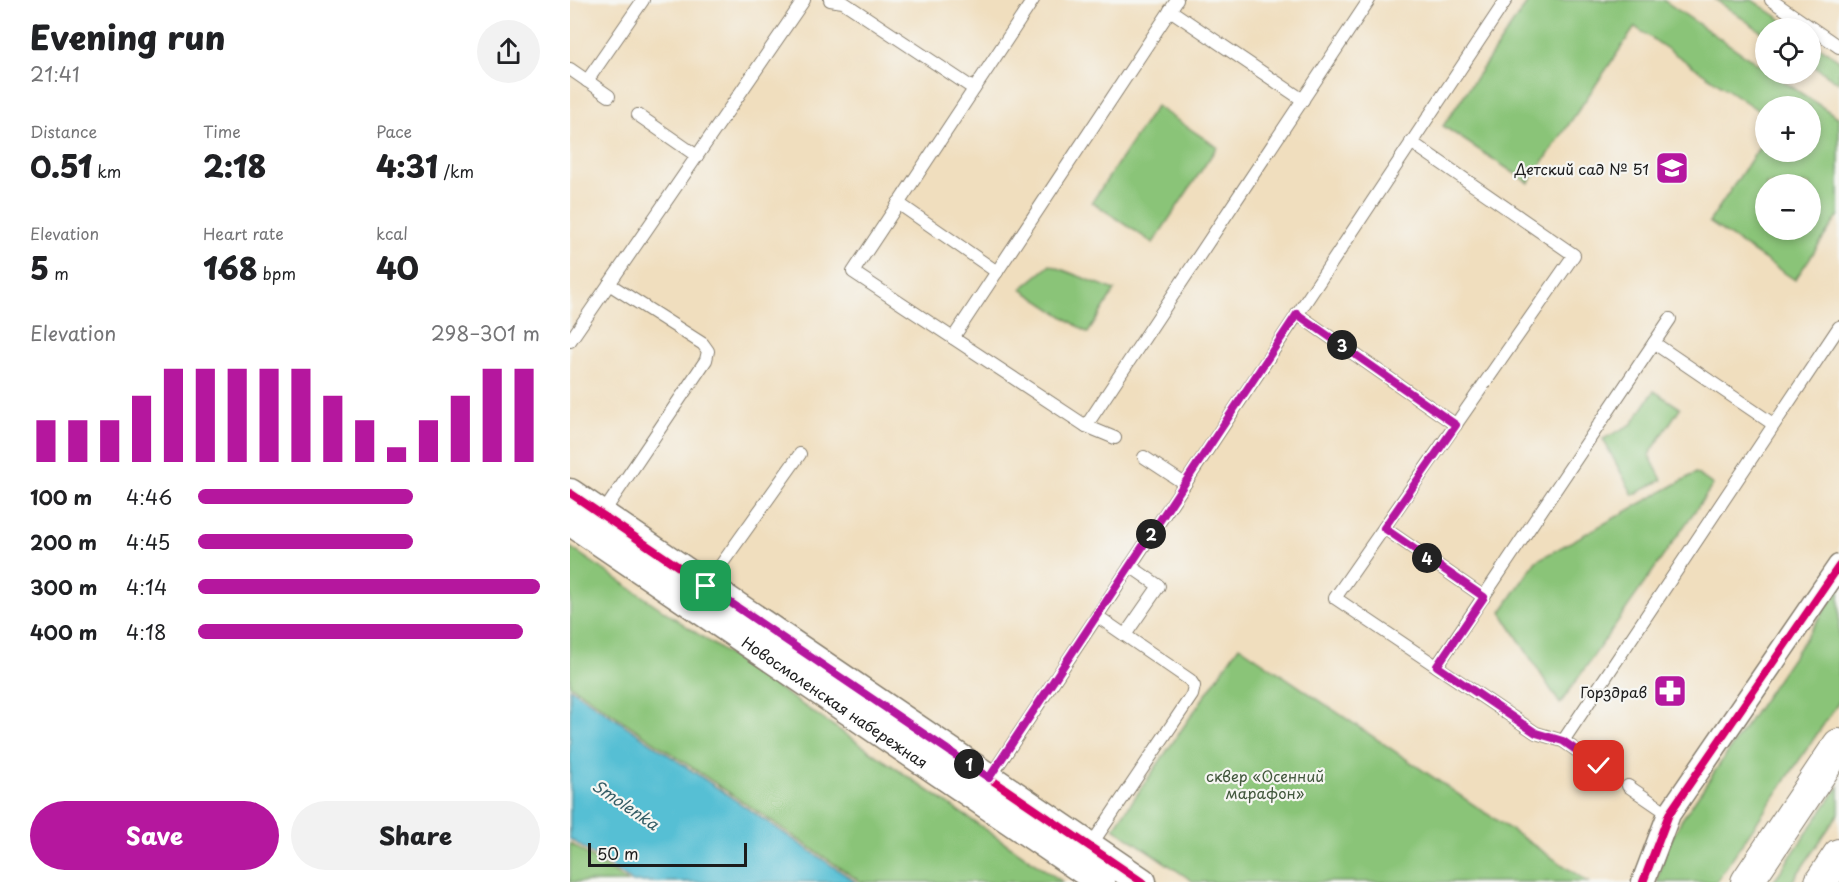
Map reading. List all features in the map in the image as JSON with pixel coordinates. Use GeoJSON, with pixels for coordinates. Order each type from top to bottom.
{"type":"FeatureCollection","features":[{"type":"Feature","properties":{"kind":"main road"},"geometry":{"type":"LineString","coordinates":[[1747,882],[1839,745]]}},
{"type":"Feature","properties":{"kind":"main road"},"geometry":{"type":"LineString","coordinates":[[1821,882],[1839,855]]}},
{"type":"Feature","properties":{"kind":"street","name":"Новосмоленская набережная"},"geometry":{"type":"LineString","coordinates":[[570,493],[587,523],[1083,856],[1142,882]]}},
{"type":"Feature","properties":{"kind":"street","name":"Новосмоленская набережная"},"geometry":{"type":"LineString","coordinates":[[587,523],[706,586],[983,788]]}},
{"type":"Feature","properties":{"kind":"street"},"geometry":{"type":"LineString","coordinates":[[1643,882],[1669,814],[1839,567]]}},
{"type":"Feature","properties":{"kind":"street","name":"Новосмоленская набережная"},"geometry":{"type":"LineString","coordinates":[[1083,856],[1101,882]]}},
{"type":"Feature","properties":{"kind":"lane"},"geometry":{"type":"LineString","coordinates":[[587,81],[643,0]]}},
{"type":"Feature","properties":{"kind":"lane"},"geometry":{"type":"LineString","coordinates":[[570,341],[804,0]]}},
{"type":"Feature","properties":{"kind":"lane"},"geometry":{"type":"LineString","coordinates":[[830,0],[843,2],[974,89]]}},
{"type":"Feature","properties":{"kind":"lane"},"geometry":{"type":"LineString","coordinates":[[1033,0],[853,272],[1086,426],[1115,438]]}},
{"type":"Feature","properties":{"kind":"lane"},"geometry":{"type":"LineString","coordinates":[[1086,426],[1369,0]]}},
{"type":"Feature","properties":{"kind":"lane"},"geometry":{"type":"LineString","coordinates":[[983,788],[1506,0]]}},
{"type":"Feature","properties":{"kind":"lane"},"geometry":{"type":"LineString","coordinates":[[1771,0],[1839,47]]}},
{"type":"Feature","properties":{"kind":"lane"},"geometry":{"type":"LineString","coordinates":[[953,338],[1174,5],[1303,100]]}},
{"type":"Feature","properties":{"kind":"lane"},"geometry":{"type":"LineString","coordinates":[[570,69],[609,96]]}},
{"type":"Feature","properties":{"kind":"lane"},"geometry":{"type":"LineString","coordinates":[[638,115],[697,156]]}},
{"type":"Feature","properties":{"kind":"lane"},"geometry":{"type":"LineString","coordinates":[[1412,142],[1575,255],[1335,598],[1536,733],[1563,741],[1599,766]]}},
{"type":"Feature","properties":{"kind":"lane"},"geometry":{"type":"LineString","coordinates":[[898,203],[996,272]]}},
{"type":"Feature","properties":{"kind":"lane"},"geometry":{"type":"LineString","coordinates":[[587,523],[706,360],[708,351],[703,344],[609,284]]}},
{"type":"Feature","properties":{"kind":"lane"},"geometry":{"type":"LineString","coordinates":[[1297,314],[1456,425]]}},
{"type":"Feature","properties":{"kind":"lane"},"geometry":{"type":"LineString","coordinates":[[1437,666],[1670,319]]}},
{"type":"Feature","properties":{"kind":"lane"},"geometry":{"type":"LineString","coordinates":[[1563,741],[1839,327]]}},
{"type":"Feature","properties":{"kind":"lane"},"geometry":{"type":"LineString","coordinates":[[1654,343],[1773,424]]}},
{"type":"Feature","properties":{"kind":"lane"},"geometry":{"type":"LineString","coordinates":[[706,586],[800,454]]}},
{"type":"Feature","properties":{"kind":"lane"},"geometry":{"type":"LineString","coordinates":[[1144,457],[1185,484]]}},
{"type":"Feature","properties":{"kind":"lane"},"geometry":{"type":"LineString","coordinates":[[1384,528],[1484,597]]}},
{"type":"Feature","properties":{"kind":"lane"},"geometry":{"type":"LineString","coordinates":[[1125,635],[1160,586],[1130,566]]}},
{"type":"Feature","properties":{"kind":"lane"},"geometry":{"type":"LineString","coordinates":[[1083,856],[1192,695],[1194,686],[1190,680],[1097,615]]}},
{"type":"Feature","properties":{"kind":"lane"},"geometry":{"type":"LineString","coordinates":[[1628,786],[1669,814]]}},
{"type":"Feature","properties":{"kind":"green space"},"geometry":{"type":"Polygon","coordinates":[[[1529,0],[1663,0],[1755,62],[1755,84],[1787,84],[1806,96],[1755,96],[1755,108],[1635,27],[1529,183],[1443,126],[1529,0]]]}},
{"type":"Feature","properties":{"kind":"green space"},"geometry":{"type":"Polygon","coordinates":[[[1716,0],[1752,0],[1779,18],[1755,18],[1755,27],[1716,0]]]}},
{"type":"Feature","properties":{"kind":"green space"},"geometry":{"type":"Polygon","coordinates":[[[1821,47],[1839,60],[1839,83],[1821,71],[1821,47]]]}},
{"type":"Feature","properties":{"kind":"green space"},"geometry":{"type":"Polygon","coordinates":[[[1156,106],[1217,147],[1153,243],[1092,202],[1156,106]]]}},
{"type":"Feature","properties":{"kind":"green space"},"geometry":{"type":"Polygon","coordinates":[[[1821,106],[1839,118],[1839,215],[1795,280],[1709,222],[1755,154],[1755,162],[1821,162],[1821,106]]]}},
{"type":"Feature","properties":{"kind":"green space"},"geometry":{"type":"Polygon","coordinates":[[[1050,265],[1115,290],[1088,333],[1021,289],[1050,265]]]}},
{"type":"Feature","properties":{"kind":"green space"},"geometry":{"type":"Polygon","coordinates":[[[1654,391],[1680,408],[1649,455],[1662,480],[1633,495],[1603,439],[1632,424],[1654,391]]]}},
{"type":"Feature","properties":{"kind":"green space"},"geometry":{"type":"Polygon","coordinates":[[[1696,473],[1713,485],[1560,704],[1501,612],[1536,561],[1696,473]]]}},
{"type":"Feature","properties":{"kind":"green space"},"geometry":{"type":"Polygon","coordinates":[[[570,547],[1063,882],[861,882],[570,685],[570,547]]]}},
{"type":"Feature","properties":{"kind":"green space"},"geometry":{"type":"Polygon","coordinates":[[[1839,589],[1839,702],[1716,882],[1657,882],[1665,851],[1681,821],[1839,589]]]}},
{"type":"Feature","properties":{"kind":"green space","name":"сквер «Осенний марафон»"},"geometry":{"type":"Polygon","coordinates":[[[1239,646],[1588,882],[1194,882],[1114,828],[1239,646]]]}},
{"type":"Feature","properties":{"kind":"green space"},"geometry":{"type":"Polygon","coordinates":[[[1839,786],[1839,813],[1792,882],[1773,882],[1839,786]]]}},
{"type":"Feature","properties":{"kind":"green space"},"geometry":{"type":"Polygon","coordinates":[[[570,843],[628,882],[570,882],[570,843]]]}},
{"type":"Feature","properties":{"kind":"water","name":"Smolenka"},"geometry":{"type":"Polygon","coordinates":[[[570,688],[856,882],[633,882],[570,839],[570,688]]]}},
{"type":"Feature","properties":{"kind":"cycle path"},"geometry":{"type":"LineString","coordinates":[[570,493],[1142,882]]}},
{"type":"Feature","properties":{"kind":"cycle path"},"geometry":{"type":"LineString","coordinates":[[1643,882],[1669,814],[1839,566]]}},
{"type":"Feature","properties":{"kind":"place","name":"Детский сад № 51"},"geometry":{"type":"Point","coordinates":[1672,168]}},
{"type":"Feature","properties":{"kind":"place","name":"Горздрав"},"geometry":{"type":"Point","coordinates":[1670,691]}},
{"type":"Feature","properties":{"kind":"route"},"geometry":{"type":"LineString","coordinates":[[706,586],[989,778],[1297,314],[1456,425],[1384,528],[1484,597],[1437,666],[1536,733],[1563,741],[1599,766]]}}]}
